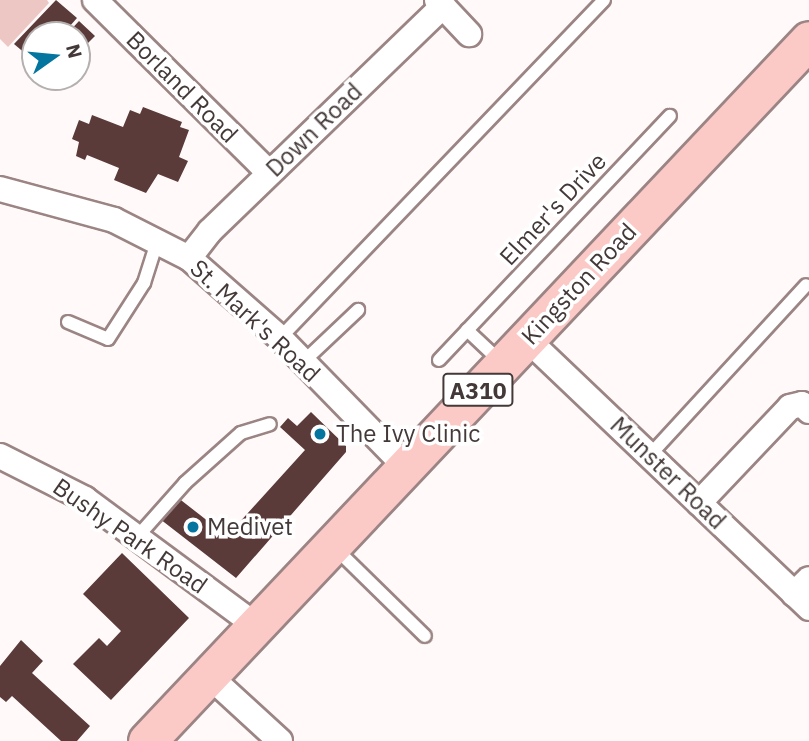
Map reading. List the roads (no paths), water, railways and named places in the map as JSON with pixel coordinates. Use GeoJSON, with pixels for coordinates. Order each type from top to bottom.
{"type":"FeatureCollection","features":[{"type":"Feature","properties":{"kind":"main road","name":"Kingston Road"},"geometry":{"type":"LineString","coordinates":[[147,741],[207,674],[807,45]]}},
{"type":"Feature","properties":{"kind":"street","name":"Borland Road"},"geometry":{"type":"LineString","coordinates":[[95,0],[269,173]]}},
{"type":"Feature","properties":{"kind":"street","name":"Down Road"},"geometry":{"type":"LineString","coordinates":[[189,258],[269,173],[440,3],[469,34]]}},
{"type":"Feature","properties":{"kind":"street","name":"St. Mark's Road"},"geometry":{"type":"LineString","coordinates":[[0,189],[114,220],[189,258],[280,338],[406,467]]}},
{"type":"Feature","properties":{"kind":"street","name":"Munster Road"},"geometry":{"type":"LineString","coordinates":[[515,351],[649,456],[699,503],[804,593]]}},
{"type":"Feature","properties":{"kind":"street"},"geometry":{"type":"LineString","coordinates":[[699,503],[790,407],[802,404],[809,411]]}},
{"type":"Feature","properties":{"kind":"street","name":"Bushy Park Road"},"geometry":{"type":"LineString","coordinates":[[0,456],[85,499],[255,625]]}},
{"type":"Feature","properties":{"kind":"street"},"geometry":{"type":"LineString","coordinates":[[207,674],[280,741]]}},
{"type":"Feature","properties":{"kind":"lane"},"geometry":{"type":"LineString","coordinates":[[280,338],[604,0]]}},
{"type":"Feature","properties":{"kind":"lane","name":"Elmer's Drive"},"geometry":{"type":"LineString","coordinates":[[439,360],[670,116]]}},
{"type":"Feature","properties":{"kind":"lane"},"geometry":{"type":"LineString","coordinates":[[68,322],[108,339],[144,283],[158,242]]}},
{"type":"Feature","properties":{"kind":"lane"},"geometry":{"type":"LineString","coordinates":[[649,456],[806,285]]}},
{"type":"Feature","properties":{"kind":"lane"},"geometry":{"type":"LineString","coordinates":[[303,362],[358,310]]}},
{"type":"Feature","properties":{"kind":"lane"},"geometry":{"type":"LineString","coordinates":[[467,330],[515,351]]}},
{"type":"Feature","properties":{"kind":"lane"},"geometry":{"type":"LineString","coordinates":[[138,536],[184,483],[241,433],[270,424]]}},
{"type":"Feature","properties":{"kind":"lane"},"geometry":{"type":"LineString","coordinates":[[332,544],[425,636]]}},
{"type":"Feature","properties":{"kind":"place","name":"The Ivy Clinic"},"geometry":{"type":"Point","coordinates":[320,434]}},
{"type":"Feature","properties":{"kind":"place","name":"Medivet"},"geometry":{"type":"Point","coordinates":[193,527]}}]}
